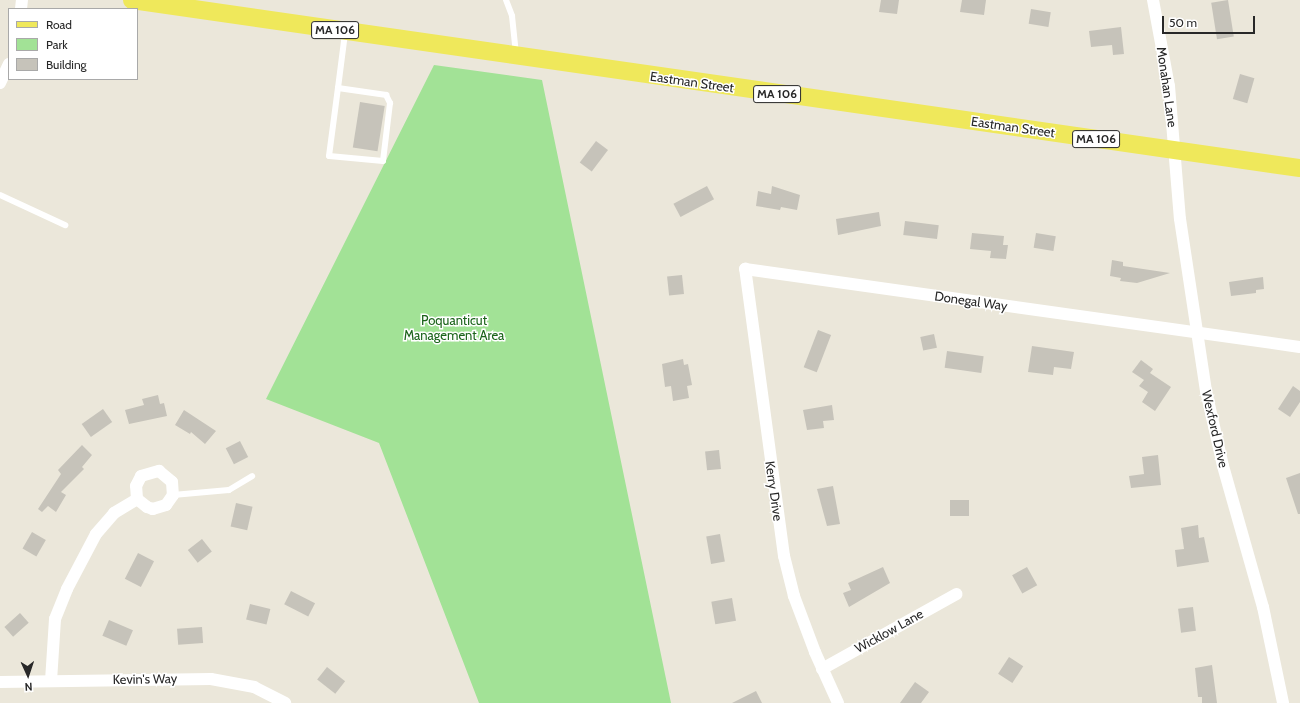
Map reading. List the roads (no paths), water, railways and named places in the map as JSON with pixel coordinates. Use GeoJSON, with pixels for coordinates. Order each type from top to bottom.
{"type":"FeatureCollection","features":[{"type":"Feature","properties":{"kind":"main road","name":"Eastman Street"},"geometry":{"type":"LineString","coordinates":[[132,0],[517,57],[1300,168]]}},
{"type":"Feature","properties":{"kind":"street","name":"Monahan Lane"},"geometry":{"type":"LineString","coordinates":[[1153,0],[1169,86],[1176,150]]}},
{"type":"Feature","properties":{"kind":"street"},"geometry":{"type":"LineString","coordinates":[[0,83],[8,66]]}},
{"type":"Feature","properties":{"kind":"street","name":"Wexford Drive"},"geometry":{"type":"LineString","coordinates":[[1176,150],[1180,219],[1206,391],[1223,466],[1263,607],[1283,703]]}},
{"type":"Feature","properties":{"kind":"street","name":"Donegal Way"},"geometry":{"type":"LineString","coordinates":[[745,269],[1300,347]]}},
{"type":"Feature","properties":{"kind":"street","name":"Kerry Drive"},"geometry":{"type":"LineString","coordinates":[[745,269],[784,556],[794,596],[822,669],[838,703]]}},
{"type":"Feature","properties":{"kind":"street"},"geometry":{"type":"LineString","coordinates":[[152,471],[169,477],[174,488],[173,495],[166,505],[153,509],[147,507],[138,499],[135,492],[138,480],[152,471]]}},
{"type":"Feature","properties":{"kind":"street"},"geometry":{"type":"LineString","coordinates":[[51,681],[55,619],[67,589],[103,524],[114,513],[138,499]]}},
{"type":"Feature","properties":{"kind":"street","name":"Wicklow Lane"},"geometry":{"type":"LineString","coordinates":[[822,669],[957,594]]}},
{"type":"Feature","properties":{"kind":"street","name":"Kevin's Way"},"geometry":{"type":"LineString","coordinates":[[0,682],[211,679],[254,687],[285,703]]}},
{"type":"Feature","properties":{"kind":"lane"},"geometry":{"type":"LineString","coordinates":[[506,0],[512,16],[517,57]]}},
{"type":"Feature","properties":{"kind":"lane"},"geometry":{"type":"LineString","coordinates":[[338,88],[386,95],[390,103],[383,161],[329,156],[338,88],[346,31]]}},
{"type":"Feature","properties":{"kind":"lane"},"geometry":{"type":"LineString","coordinates":[[0,195],[65,226]]}},
{"type":"Feature","properties":{"kind":"lane"},"geometry":{"type":"LineString","coordinates":[[173,495],[229,490],[252,476]]}},
{"type":"Feature","properties":{"kind":"park label","name":"Poquanticut Management Area"},"geometry":{"type":"Point","coordinates":[454,328]}}]}
